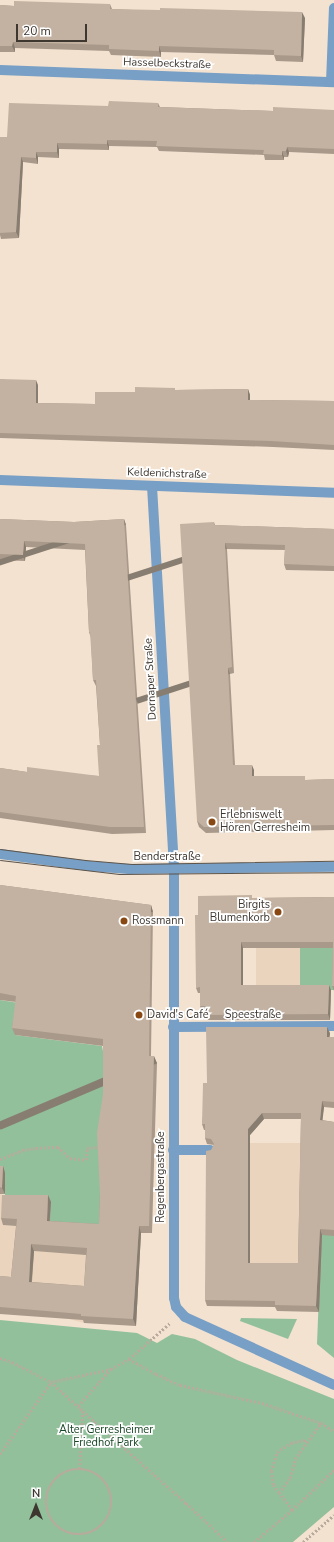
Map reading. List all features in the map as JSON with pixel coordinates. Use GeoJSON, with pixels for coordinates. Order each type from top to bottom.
{"type":"FeatureCollection","features":[{"type":"Feature","properties":{"kind":"street"},"geometry":{"type":"LineString","coordinates":[[333,82],[334,8]]}},
{"type":"Feature","properties":{"kind":"street","name":"Hasselbeckstraße"},"geometry":{"type":"LineString","coordinates":[[0,70],[333,82]]}},
{"type":"Feature","properties":{"kind":"street","name":"Keldenichstraße"},"geometry":{"type":"LineString","coordinates":[[0,480],[334,493]]}},
{"type":"Feature","properties":{"kind":"street","name":"Dornaper Straße"},"geometry":{"type":"LineString","coordinates":[[152,486],[174,870]]}},
{"type":"Feature","properties":{"kind":"street","name":"Benderstraße"},"geometry":{"type":"LineString","coordinates":[[0,854],[89,866],[174,870],[334,867]]}},
{"type":"Feature","properties":{"kind":"street","name":"Regenbergastraße"},"geometry":{"type":"LineString","coordinates":[[174,870],[174,1298],[176,1307],[180,1314]]}},
{"type":"Feature","properties":{"kind":"street","name":"Speestraße"},"geometry":{"type":"LineString","coordinates":[[173,1027],[334,1026]]}},
{"type":"Feature","properties":{"kind":"street"},"geometry":{"type":"LineString","coordinates":[[173,1150],[210,1150]]}},
{"type":"Feature","properties":{"kind":"street"},"geometry":{"type":"LineString","coordinates":[[180,1314],[334,1385]]}},
{"type":"Feature","properties":{"kind":"path"},"geometry":{"type":"LineString","coordinates":[[0,1159],[23,1150],[58,1147],[70,1158],[86,1160],[87,1148],[100,1147]]}},
{"type":"Feature","properties":{"kind":"path"},"geometry":{"type":"LineString","coordinates":[[0,1454],[51,1382],[111,1369],[129,1359],[180,1314]]}},
{"type":"Feature","properties":{"kind":"path"},"geometry":{"type":"LineString","coordinates":[[0,1358],[12,1362],[51,1382],[177,1494],[228,1542]]}},
{"type":"Feature","properties":{"kind":"path"},"geometry":{"type":"LineString","coordinates":[[129,1359],[156,1374],[180,1384],[262,1403],[320,1423],[334,1431]]}},
{"type":"Feature","properties":{"kind":"path"},"geometry":{"type":"LineString","coordinates":[[78,1406],[111,1369]]}},
{"type":"Feature","properties":{"kind":"path"},"geometry":{"type":"LineString","coordinates":[[80,1468],[83,1410]]}},
{"type":"Feature","properties":{"kind":"path"},"geometry":{"type":"LineString","coordinates":[[279,1493],[290,1478],[295,1458],[320,1423]]}},
{"type":"Feature","properties":{"kind":"path"},"geometry":{"type":"LineString","coordinates":[[292,1510],[273,1485],[271,1471],[277,1452],[291,1443],[304,1440],[307,1442]]}},
{"type":"Feature","properties":{"kind":"path"},"geometry":{"type":"LineString","coordinates":[[80,1468],[91,1470],[100,1475],[112,1492],[113,1503],[111,1514],[106,1523],[98,1530],[88,1534],[76,1535],[65,1532],[56,1526],[49,1517],[46,1506],[46,1494],[58,1475],[69,1470],[80,1468]]}},
{"type":"Feature","properties":{"kind":"path"},"geometry":{"type":"LineString","coordinates":[[254,1542],[292,1510],[334,1470]]}},
{"type":"Feature","properties":{"kind":"path"},"geometry":{"type":"LineString","coordinates":[[303,1542],[334,1515]]}},
{"type":"Feature","properties":{"kind":"shaded area"},"geometry":{"type":"Polygon","coordinates":[[[256,948],[300,948],[300,1012],[256,990],[256,948]]]}},
{"type":"Feature","properties":{"kind":"shaded area"},"geometry":{"type":"Polygon","coordinates":[[[246,1143],[302,1143],[320,1251],[320,1270],[246,1270],[246,1185],[250,1185],[250,1157],[246,1143]]]}},
{"type":"Feature","properties":{"kind":"shaded area"},"geometry":{"type":"Polygon","coordinates":[[[0,1194],[5,1195],[3,1225],[91,1231],[84,1323],[69,1319],[0,1283],[0,1194]]]}},
{"type":"Feature","properties":{"kind":"green space"},"geometry":{"type":"Polygon","coordinates":[[[300,948],[334,948],[334,990],[300,990],[300,948]]]}},
{"type":"Feature","properties":{"kind":"green space"},"geometry":{"type":"Polygon","coordinates":[[[0,1000],[19,1003],[15,1035],[102,1046],[105,1062],[108,1232],[49,1228],[5,1202],[5,1173],[0,1173],[0,1000]]]}},
{"type":"Feature","properties":{"kind":"green space"},"geometry":{"type":"Polygon","coordinates":[[[325,1142],[334,1142],[334,1358],[317,1344],[325,1142]]]}},
{"type":"Feature","properties":{"kind":"green space"},"geometry":{"type":"Polygon","coordinates":[[[241,1318],[297,1319],[288,1339],[240,1321],[241,1318]]]}},
{"type":"Feature","properties":{"kind":"green space","name":"Alter Gerresheimer Friedhof Park"},"geometry":{"type":"Polygon","coordinates":[[[0,1320],[137,1333],[157,1343],[172,1334],[195,1339],[237,1360],[334,1399],[334,1507],[293,1542],[0,1542],[0,1320]]]}},
{"type":"Feature","properties":{"kind":"building"},"geometry":{"type":"Polygon","coordinates":[[[14,1],[110,4],[110,9],[160,10],[160,8],[302,12],[301,56],[274,55],[274,50],[159,46],[159,51],[109,49],[109,45],[13,42],[12,46],[0,46],[0,5],[14,6],[14,1]]]}},
{"type":"Feature","properties":{"kind":"building"},"geometry":{"type":"Polygon","coordinates":[[[109,101],[158,103],[158,107],[273,111],[273,107],[334,110],[334,149],[287,147],[286,151],[282,151],[282,155],[263,154],[264,150],[156,146],[157,141],[107,140],[107,144],[57,143],[57,152],[36,152],[36,158],[21,157],[16,232],[0,233],[0,137],[7,137],[9,103],[108,106],[109,101]]]}},
{"type":"Feature","properties":{"kind":"building"},"geometry":{"type":"Polygon","coordinates":[[[0,379],[36,380],[36,403],[95,404],[95,392],[135,392],[135,387],[175,388],[175,390],[248,389],[248,400],[334,401],[334,445],[271,441],[0,433],[0,379]]]}},
{"type":"Feature","properties":{"kind":"building"},"geometry":{"type":"Polygon","coordinates":[[[0,519],[74,522],[124,519],[144,827],[110,827],[0,812],[0,768],[27,772],[27,767],[99,776],[97,745],[100,745],[96,680],[93,680],[89,632],[85,544],[24,541],[23,555],[0,554],[0,519]]]}},
{"type":"Feature","properties":{"kind":"building"},"geometry":{"type":"Polygon","coordinates":[[[214,522],[214,525],[334,529],[334,566],[284,564],[285,545],[225,543],[232,667],[228,668],[233,765],[252,765],[252,776],[305,776],[305,780],[334,779],[334,825],[204,827],[197,821],[180,524],[214,522]]]}},
{"type":"Feature","properties":{"kind":"building"},"geometry":{"type":"Polygon","coordinates":[[[0,885],[151,905],[149,1056],[154,1056],[149,1226],[139,1226],[133,1319],[81,1316],[81,1314],[0,1307],[0,1276],[11,1277],[17,1219],[1,1218],[2,1195],[48,1195],[47,1221],[99,1224],[100,1194],[97,1133],[103,1094],[103,1039],[12,1028],[16,996],[0,993],[0,885]],[[31,1244],[29,1282],[84,1286],[87,1248],[31,1244]]]}},
{"type":"Feature","properties":{"kind":"building"},"geometry":{"type":"Polygon","coordinates":[[[252,895],[252,898],[334,897],[334,986],[332,986],[333,942],[241,942],[241,985],[329,985],[328,1014],[206,1015],[206,1006],[200,1006],[200,987],[196,988],[195,915],[198,915],[198,896],[252,895]]]}},
{"type":"Feature","properties":{"kind":"building"},"geometry":{"type":"Polygon","coordinates":[[[206,1027],[327,1027],[327,1037],[334,1037],[334,1102],[322,1101],[320,1120],[334,1122],[334,1230],[320,1229],[316,1306],[275,1305],[275,1301],[205,1300],[206,1151],[211,1150],[214,1144],[211,1139],[205,1138],[205,1124],[202,1124],[203,1083],[207,1083],[206,1027]],[[262,1113],[248,1129],[248,1263],[298,1263],[301,1113],[262,1113]]]}},
{"type":"Feature","properties":{"kind":"building"},"geometry":{"type":"Polygon","coordinates":[[[0,1166],[3,1166],[2,1188],[0,1187],[0,1166]]]}},
{"type":"Feature","properties":{"kind":"tram line"},"geometry":{"type":"LineString","coordinates":[[0,849],[85,860],[132,864],[334,861]]}},
{"type":"Feature","properties":{"kind":"tram line"},"geometry":{"type":"LineString","coordinates":[[0,860],[119,874],[334,872]]}},
{"type":"Feature","properties":{"kind":"place","name":"Erlebniswelt Hören Gerresheim"},"geometry":{"type":"Point","coordinates":[212,822]}},
{"type":"Feature","properties":{"kind":"place","name":"Birgits Blumenkorb"},"geometry":{"type":"Point","coordinates":[278,912]}},
{"type":"Feature","properties":{"kind":"place","name":"Rossmann"},"geometry":{"type":"Point","coordinates":[124,921]}},
{"type":"Feature","properties":{"kind":"place","name":"David's Café"},"geometry":{"type":"Point","coordinates":[139,1015]}}]}
